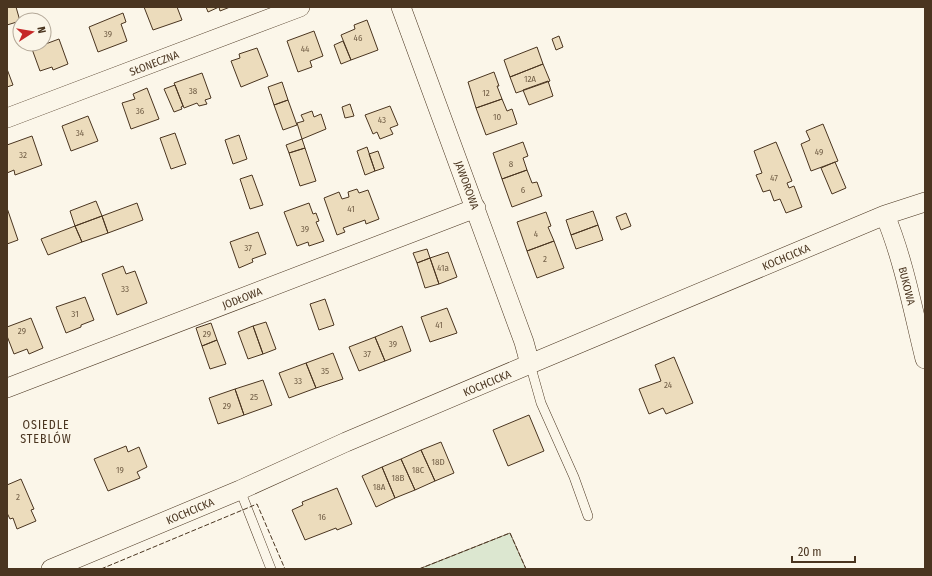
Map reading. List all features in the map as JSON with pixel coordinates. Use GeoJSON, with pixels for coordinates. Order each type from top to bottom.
{"type":"FeatureCollection","features":[{"type":"Feature","properties":{"kind":"street","name":"SŁONECZNA"},"geometry":{"type":"LineString","coordinates":[[7,118],[300,7]]}},
{"type":"Feature","properties":{"kind":"street","name":"JAWOROWA"},"geometry":{"type":"LineString","coordinates":[[401,7],[476,208],[524,342],[530,364]]}},
{"type":"Feature","properties":{"kind":"street","name":"KOCHCICKA"},"geometry":{"type":"LineString","coordinates":[[58,568],[530,364],[885,215],[925,202]]}},
{"type":"Feature","properties":{"kind":"street","name":"JODŁOWA"},"geometry":{"type":"LineString","coordinates":[[7,388],[476,208]]}},
{"type":"Feature","properties":{"kind":"street","name":"BUKOWA"},"geometry":{"type":"LineString","coordinates":[[885,215],[900,258],[925,359]]}},
{"type":"Feature","properties":{"kind":"lane"},"geometry":{"type":"LineString","coordinates":[[530,364],[541,403],[574,477],[588,516]]}},
{"type":"Feature","properties":{"kind":"lane"},"geometry":{"type":"LineString","coordinates":[[240,490],[271,569]]}},
{"type":"Feature","properties":{"kind":"green space"},"geometry":{"type":"Polygon","coordinates":[[[510,533],[526,569],[419,569],[510,533]]]}},
{"type":"Feature","properties":{"kind":"building"},"geometry":{"type":"Polygon","coordinates":[[[7,7],[16,7],[17,12],[12,12],[12,23],[7,25],[7,7]]]}},
{"type":"Feature","properties":{"kind":"building"},"geometry":{"type":"Polygon","coordinates":[[[144,7],[177,7],[182,20],[153,30],[144,7]]]}},
{"type":"Feature","properties":{"kind":"building"},"geometry":{"type":"Polygon","coordinates":[[[206,7],[219,7],[208,12],[206,7]]]}},
{"type":"Feature","properties":{"kind":"building"},"geometry":{"type":"Polygon","coordinates":[[[219,7],[230,7],[220,11],[219,7]]]}},
{"type":"Feature","properties":{"kind":"building"},"geometry":{"type":"Polygon","coordinates":[[[123,13],[126,22],[121,24],[127,41],[98,52],[89,27],[123,13]]]}},
{"type":"Feature","properties":{"kind":"building"},"geometry":{"type":"Polygon","coordinates":[[[367,20],[378,50],[351,60],[341,35],[355,29],[354,25],[367,20]]]}},
{"type":"Feature","properties":{"kind":"building"},"geometry":{"type":"Polygon","coordinates":[[[314,31],[323,56],[310,61],[312,67],[298,72],[287,41],[314,31]]]}},
{"type":"Feature","properties":{"kind":"building"},"geometry":{"type":"Polygon","coordinates":[[[559,36],[563,47],[556,50],[552,39],[559,36]]]}},
{"type":"Feature","properties":{"kind":"building"},"geometry":{"type":"Polygon","coordinates":[[[59,39],[68,64],[53,70],[52,67],[40,71],[33,52],[52,52],[52,42],[59,39]]]}},
{"type":"Feature","properties":{"kind":"building"},"geometry":{"type":"Polygon","coordinates":[[[343,41],[351,60],[341,64],[334,45],[343,41]]]}},
{"type":"Feature","properties":{"kind":"building"},"geometry":{"type":"Polygon","coordinates":[[[537,47],[543,64],[510,77],[504,60],[537,47]]]}},
{"type":"Feature","properties":{"kind":"building"},"geometry":{"type":"Polygon","coordinates":[[[257,48],[268,76],[241,87],[231,61],[240,58],[239,54],[257,48]]]}},
{"type":"Feature","properties":{"kind":"building"},"geometry":{"type":"Polygon","coordinates":[[[543,64],[550,81],[516,93],[510,77],[543,64]]]}},
{"type":"Feature","properties":{"kind":"building"},"geometry":{"type":"Polygon","coordinates":[[[7,69],[13,85],[7,87],[7,69]]]}},
{"type":"Feature","properties":{"kind":"building"},"geometry":{"type":"Polygon","coordinates":[[[494,72],[502,99],[476,108],[468,82],[494,72]]]}},
{"type":"Feature","properties":{"kind":"building"},"geometry":{"type":"Polygon","coordinates":[[[202,73],[211,98],[205,100],[207,104],[199,106],[197,103],[184,108],[174,83],[202,73]]]}},
{"type":"Feature","properties":{"kind":"building"},"geometry":{"type":"Polygon","coordinates":[[[548,81],[553,96],[529,105],[523,90],[548,81]]]}},
{"type":"Feature","properties":{"kind":"building"},"geometry":{"type":"Polygon","coordinates":[[[282,82],[288,100],[274,105],[268,87],[282,82]]]}},
{"type":"Feature","properties":{"kind":"building"},"geometry":{"type":"Polygon","coordinates":[[[175,85],[183,106],[181,107],[182,109],[174,112],[164,89],[175,85]]]}},
{"type":"Feature","properties":{"kind":"building"},"geometry":{"type":"Polygon","coordinates":[[[147,88],[159,119],[131,129],[122,103],[135,99],[133,94],[147,88]]]}},
{"type":"Feature","properties":{"kind":"building"},"geometry":{"type":"Polygon","coordinates":[[[502,99],[507,111],[512,109],[517,124],[486,135],[476,108],[502,99]]]}},
{"type":"Feature","properties":{"kind":"building"},"geometry":{"type":"Polygon","coordinates":[[[288,100],[297,125],[283,130],[274,105],[288,100]]]}},
{"type":"Feature","properties":{"kind":"building"},"geometry":{"type":"Polygon","coordinates":[[[350,104],[354,116],[345,118],[342,107],[350,104]]]}},
{"type":"Feature","properties":{"kind":"building"},"geometry":{"type":"Polygon","coordinates":[[[390,106],[398,125],[390,128],[393,134],[380,139],[377,132],[373,134],[365,115],[390,106]]]}},
{"type":"Feature","properties":{"kind":"building"},"geometry":{"type":"Polygon","coordinates":[[[312,111],[314,117],[321,114],[326,129],[302,139],[297,123],[304,121],[301,115],[312,111]]]}},
{"type":"Feature","properties":{"kind":"building"},"geometry":{"type":"Polygon","coordinates":[[[88,116],[98,141],[71,151],[62,126],[88,116]]]}},
{"type":"Feature","properties":{"kind":"building"},"geometry":{"type":"Polygon","coordinates":[[[823,124],[838,161],[811,171],[801,144],[810,140],[806,131],[823,124]]]}},
{"type":"Feature","properties":{"kind":"building"},"geometry":{"type":"Polygon","coordinates":[[[175,133],[186,164],[171,169],[160,138],[175,133]]]}},
{"type":"Feature","properties":{"kind":"building"},"geometry":{"type":"Polygon","coordinates":[[[239,135],[247,159],[233,164],[225,140],[239,135]]]}},
{"type":"Feature","properties":{"kind":"building"},"geometry":{"type":"Polygon","coordinates":[[[32,136],[42,165],[15,175],[14,170],[7,173],[7,145],[32,136]]]}},
{"type":"Feature","properties":{"kind":"building"},"geometry":{"type":"Polygon","coordinates":[[[302,139],[305,148],[289,153],[286,145],[302,139]]]}},
{"type":"Feature","properties":{"kind":"building"},"geometry":{"type":"Polygon","coordinates":[[[523,142],[528,156],[523,158],[527,170],[502,179],[493,153],[523,142]]]}},
{"type":"Feature","properties":{"kind":"building"},"geometry":{"type":"Polygon","coordinates":[[[776,142],[792,181],[787,183],[789,188],[794,186],[802,207],[786,213],[780,199],[774,201],[770,190],[763,192],[756,175],[762,173],[754,151],[776,142]]]}},
{"type":"Feature","properties":{"kind":"building"},"geometry":{"type":"Polygon","coordinates":[[[367,147],[375,171],[365,175],[357,151],[367,147]]]}},
{"type":"Feature","properties":{"kind":"building"},"geometry":{"type":"Polygon","coordinates":[[[305,148],[316,181],[300,186],[289,153],[305,148]]]}},
{"type":"Feature","properties":{"kind":"building"},"geometry":{"type":"Polygon","coordinates":[[[378,151],[384,168],[375,171],[369,154],[378,151]]]}},
{"type":"Feature","properties":{"kind":"building"},"geometry":{"type":"Polygon","coordinates":[[[835,162],[846,188],[832,194],[821,168],[835,162]]]}},
{"type":"Feature","properties":{"kind":"building"},"geometry":{"type":"Polygon","coordinates":[[[527,170],[532,183],[537,182],[542,196],[512,207],[502,179],[527,170]]]}},
{"type":"Feature","properties":{"kind":"building"},"geometry":{"type":"Polygon","coordinates":[[[252,175],[263,205],[250,209],[240,179],[252,175]]]}},
{"type":"Feature","properties":{"kind":"building"},"geometry":{"type":"Polygon","coordinates":[[[357,189],[359,193],[368,190],[379,219],[366,224],[365,220],[343,228],[345,232],[337,235],[324,198],[339,192],[342,199],[349,197],[348,192],[357,189]]]}},
{"type":"Feature","properties":{"kind":"building"},"geometry":{"type":"Polygon","coordinates":[[[96,201],[102,216],[75,226],[70,211],[96,201]]]}},
{"type":"Feature","properties":{"kind":"building"},"geometry":{"type":"Polygon","coordinates":[[[137,203],[143,220],[108,233],[102,216],[137,203]]]}},
{"type":"Feature","properties":{"kind":"building"},"geometry":{"type":"Polygon","coordinates":[[[309,203],[313,214],[316,213],[319,221],[316,222],[324,241],[309,246],[308,242],[297,246],[284,212],[309,203]]]}},
{"type":"Feature","properties":{"kind":"building"},"geometry":{"type":"Polygon","coordinates":[[[7,208],[18,240],[7,244],[7,208]]]}},
{"type":"Feature","properties":{"kind":"building"},"geometry":{"type":"Polygon","coordinates":[[[593,211],[598,225],[571,235],[566,220],[593,211]]]}},
{"type":"Feature","properties":{"kind":"building"},"geometry":{"type":"Polygon","coordinates":[[[546,212],[551,226],[548,227],[554,241],[527,251],[517,222],[546,212]]]}},
{"type":"Feature","properties":{"kind":"building"},"geometry":{"type":"Polygon","coordinates":[[[626,213],[631,226],[621,230],[616,217],[626,213]]]}},
{"type":"Feature","properties":{"kind":"building"},"geometry":{"type":"Polygon","coordinates":[[[102,216],[108,233],[82,242],[75,226],[102,216]]]}},
{"type":"Feature","properties":{"kind":"building"},"geometry":{"type":"Polygon","coordinates":[[[598,225],[603,240],[576,249],[571,235],[598,225]]]}},
{"type":"Feature","properties":{"kind":"building"},"geometry":{"type":"Polygon","coordinates":[[[75,226],[82,242],[48,255],[41,239],[75,226]]]}},
{"type":"Feature","properties":{"kind":"building"},"geometry":{"type":"Polygon","coordinates":[[[258,232],[266,254],[252,259],[253,262],[239,268],[230,242],[258,232]]]}},
{"type":"Feature","properties":{"kind":"building"},"geometry":{"type":"Polygon","coordinates":[[[554,241],[564,268],[537,278],[527,251],[554,241]]]}},
{"type":"Feature","properties":{"kind":"building"},"geometry":{"type":"Polygon","coordinates":[[[427,249],[430,258],[417,263],[413,253],[427,249]]]}},
{"type":"Feature","properties":{"kind":"building"},"geometry":{"type":"Polygon","coordinates":[[[448,252],[457,277],[439,284],[430,258],[448,252]]]}},
{"type":"Feature","properties":{"kind":"building"},"geometry":{"type":"Polygon","coordinates":[[[430,258],[439,284],[425,288],[417,263],[430,258]]]}},
{"type":"Feature","properties":{"kind":"building"},"geometry":{"type":"Polygon","coordinates":[[[123,266],[126,274],[135,271],[147,303],[117,315],[102,274],[123,266]]]}},
{"type":"Feature","properties":{"kind":"building"},"geometry":{"type":"Polygon","coordinates":[[[85,297],[94,320],[66,333],[56,307],[85,297]]]}},
{"type":"Feature","properties":{"kind":"building"},"geometry":{"type":"Polygon","coordinates":[[[325,299],[334,325],[319,330],[310,304],[325,299]]]}},
{"type":"Feature","properties":{"kind":"building"},"geometry":{"type":"Polygon","coordinates":[[[447,308],[457,333],[430,342],[421,317],[447,308]]]}},
{"type":"Feature","properties":{"kind":"building"},"geometry":{"type":"Polygon","coordinates":[[[31,318],[43,348],[29,354],[27,349],[14,354],[7,336],[7,327],[31,318]]]}},
{"type":"Feature","properties":{"kind":"building"},"geometry":{"type":"Polygon","coordinates":[[[266,322],[276,349],[263,354],[253,326],[266,322]]]}},
{"type":"Feature","properties":{"kind":"building"},"geometry":{"type":"Polygon","coordinates":[[[211,323],[217,340],[202,346],[196,328],[211,323]]]}},
{"type":"Feature","properties":{"kind":"building"},"geometry":{"type":"Polygon","coordinates":[[[253,326],[263,354],[248,359],[238,332],[253,326]]]}},
{"type":"Feature","properties":{"kind":"building"},"geometry":{"type":"Polygon","coordinates":[[[402,326],[411,351],[385,361],[375,337],[402,326]]]}},
{"type":"Feature","properties":{"kind":"building"},"geometry":{"type":"Polygon","coordinates":[[[375,337],[385,361],[359,371],[349,347],[375,337]]]}},
{"type":"Feature","properties":{"kind":"building"},"geometry":{"type":"Polygon","coordinates":[[[217,340],[226,364],[210,369],[202,346],[217,340]]]}},
{"type":"Feature","properties":{"kind":"building"},"geometry":{"type":"Polygon","coordinates":[[[333,353],[343,379],[316,388],[306,363],[333,353]]]}},
{"type":"Feature","properties":{"kind":"building"},"geometry":{"type":"Polygon","coordinates":[[[674,357],[693,403],[666,414],[663,408],[649,414],[639,389],[661,381],[655,365],[674,357]]]}},
{"type":"Feature","properties":{"kind":"building"},"geometry":{"type":"Polygon","coordinates":[[[306,363],[316,388],[289,398],[279,373],[306,363]]]}},
{"type":"Feature","properties":{"kind":"building"},"geometry":{"type":"Polygon","coordinates":[[[263,380],[272,405],[244,415],[235,389],[263,380]]]}},
{"type":"Feature","properties":{"kind":"building"},"geometry":{"type":"Polygon","coordinates":[[[235,389],[244,415],[218,424],[209,398],[235,389]]]}},
{"type":"Feature","properties":{"kind":"building"},"geometry":{"type":"Polygon","coordinates":[[[529,415],[544,451],[508,466],[493,430],[529,415]]]}},
{"type":"Feature","properties":{"kind":"building"},"geometry":{"type":"Polygon","coordinates":[[[441,442],[454,473],[435,481],[421,450],[441,442]]]}},
{"type":"Feature","properties":{"kind":"building"},"geometry":{"type":"Polygon","coordinates":[[[126,446],[128,452],[139,447],[147,467],[137,472],[140,478],[108,491],[94,459],[126,446]]]}},
{"type":"Feature","properties":{"kind":"building"},"geometry":{"type":"Polygon","coordinates":[[[421,450],[435,481],[415,490],[401,459],[421,450]]]}},
{"type":"Feature","properties":{"kind":"building"},"geometry":{"type":"Polygon","coordinates":[[[401,459],[415,490],[395,498],[382,467],[401,459]]]}},
{"type":"Feature","properties":{"kind":"building"},"geometry":{"type":"Polygon","coordinates":[[[382,467],[395,498],[376,507],[362,476],[382,467]]]}},
{"type":"Feature","properties":{"kind":"building"},"geometry":{"type":"Polygon","coordinates":[[[21,479],[34,509],[31,510],[36,521],[17,529],[13,518],[10,519],[7,513],[7,485],[21,479]]]}},
{"type":"Feature","properties":{"kind":"building"},"geometry":{"type":"Polygon","coordinates":[[[337,488],[352,524],[337,530],[336,528],[305,540],[292,510],[303,505],[302,502],[337,488]]]}},
{"type":"Feature","properties":{"kind":"fence"},"geometry":{"type":"LineString","coordinates":[[101,569],[257,504],[285,569]]}},
{"type":"Feature","properties":{"kind":"fence"},"geometry":{"type":"LineString","coordinates":[[419,569],[510,533],[526,569]]}},
{"type":"Feature","properties":{"kind":"district","name":"OSIEDLE STEBLÓW"},"geometry":{"type":"Point","coordinates":[46,432]}}]}
